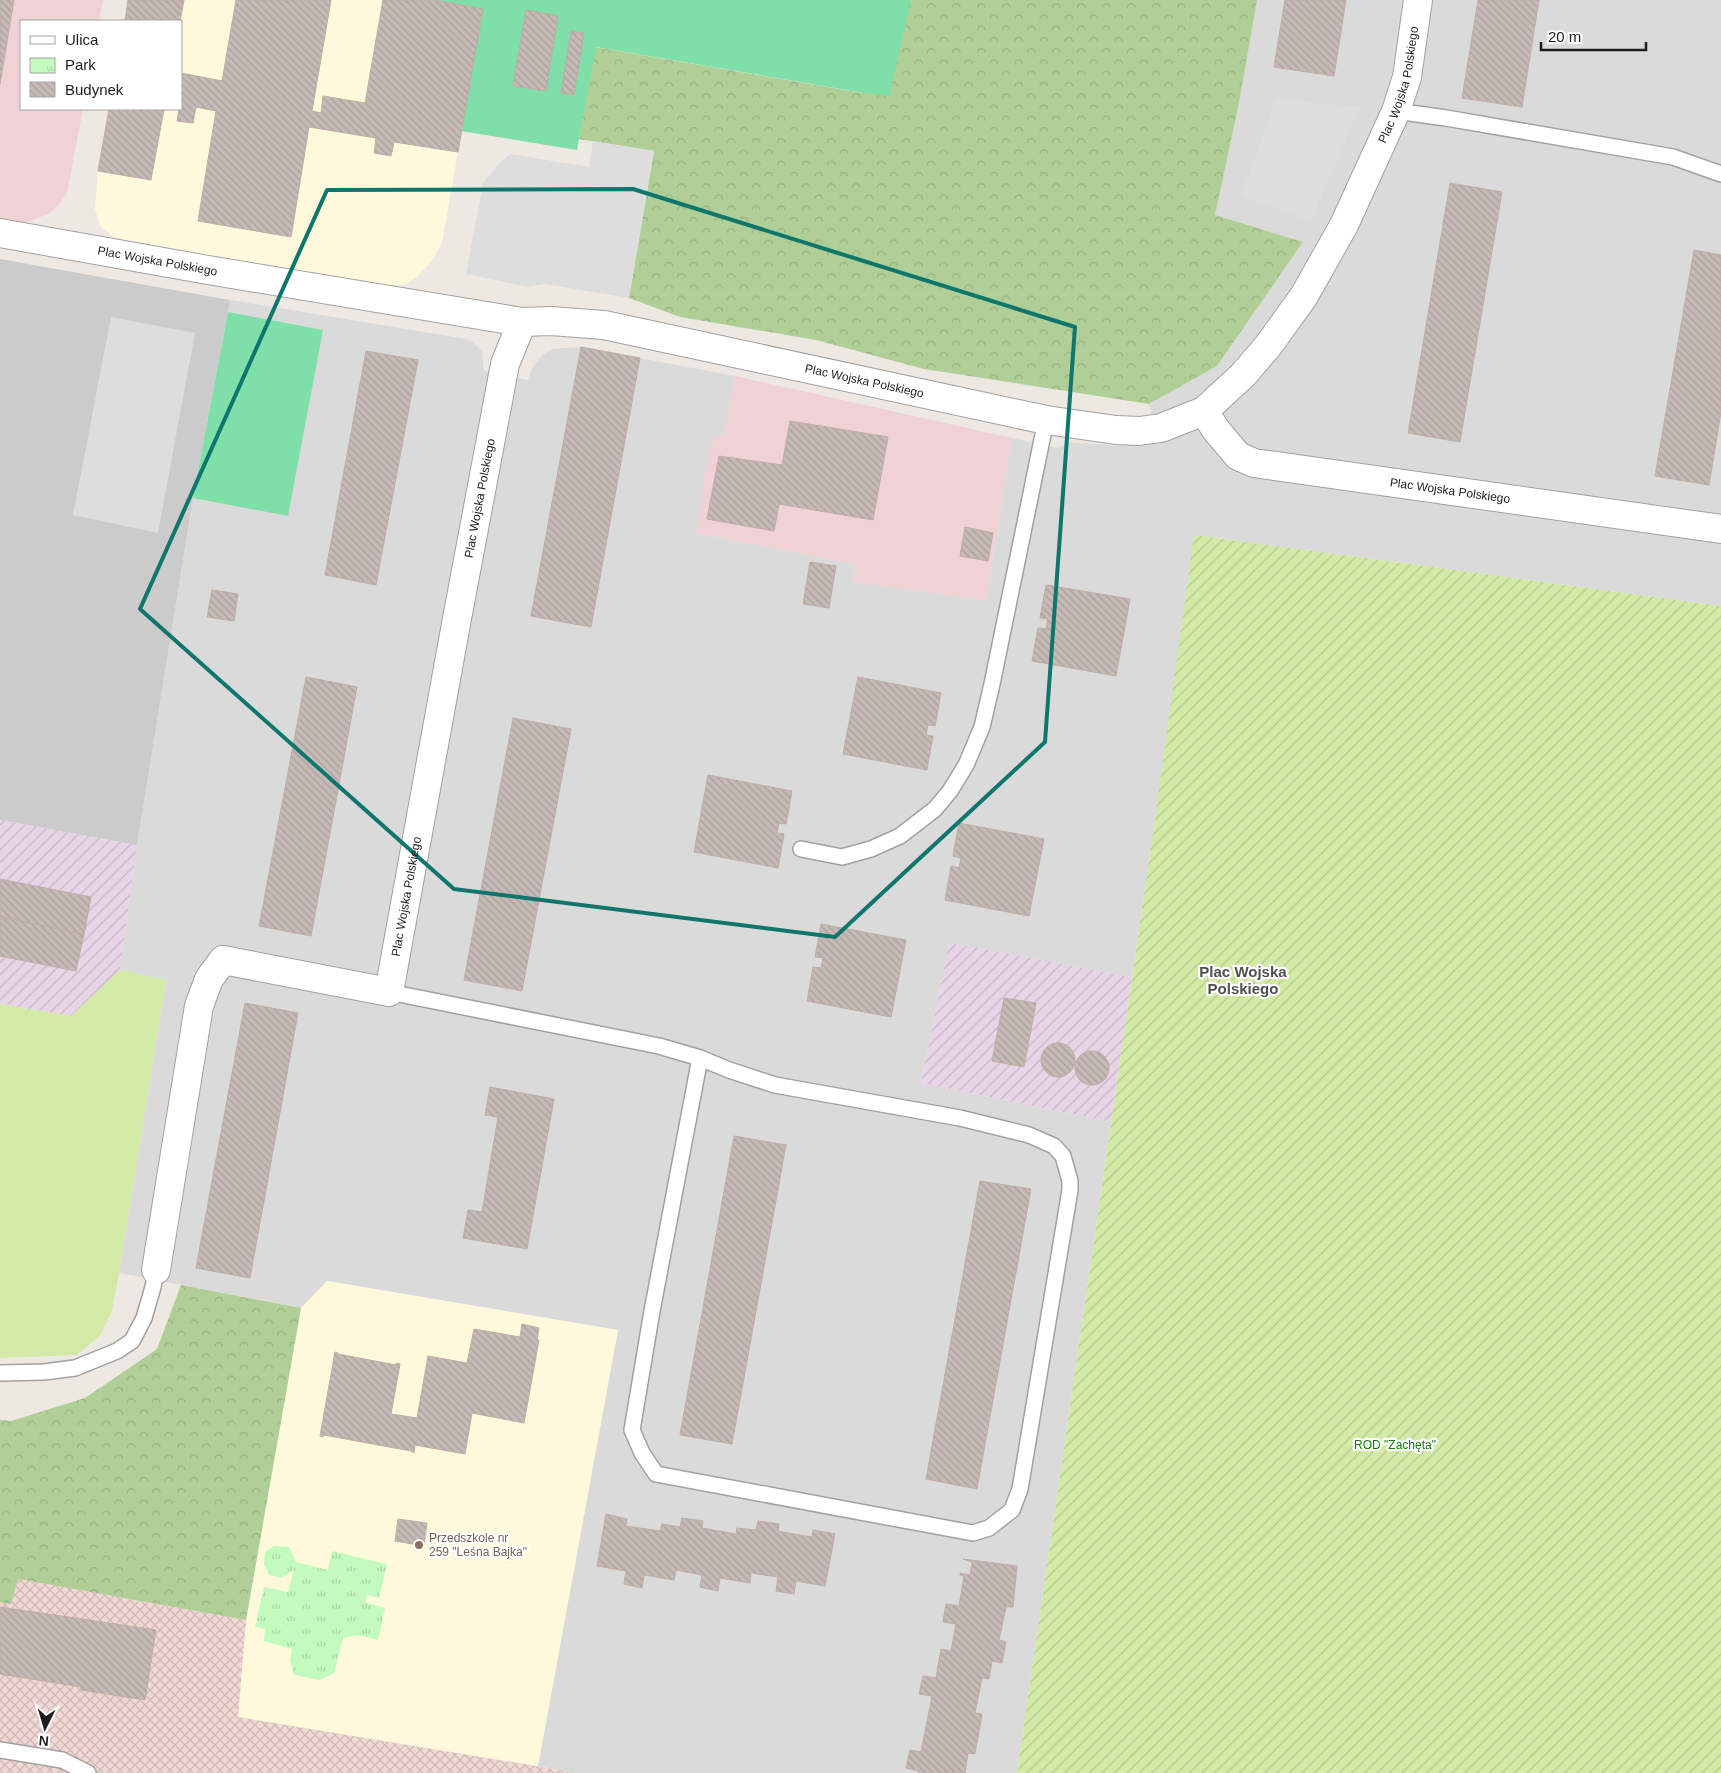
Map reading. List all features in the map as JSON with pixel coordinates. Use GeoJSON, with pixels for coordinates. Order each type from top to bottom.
{"type":"FeatureCollection","features":[{"type":"Feature","properties":{"kind":"street","name":"Plac Wojska Polskiego"},"geometry":{"type":"LineString","coordinates":[[0,234],[522,322],[551,320],[604,325],[1046,420],[1139,431],[1161,428],[1204,411],[1243,375],[1268,346],[1304,296],[1344,225],[1396,111],[1406,77],[1418,0]]}},
{"type":"Feature","properties":{"kind":"street","name":"Plac Wojska Polskiego"},"geometry":{"type":"LineString","coordinates":[[389,992],[505,364],[522,322]]}},
{"type":"Feature","properties":{"kind":"street","name":"Plac Wojska Polskiego"},"geometry":{"type":"LineString","coordinates":[[1204,411],[1216,430],[1238,456],[1254,463],[1721,530]]}},
{"type":"Feature","properties":{"kind":"street"},"geometry":{"type":"LineString","coordinates":[[156,1270],[199,1006],[209,979],[222,960],[389,992]]}},
{"type":"Feature","properties":{"kind":"lane"},"geometry":{"type":"LineString","coordinates":[[1396,111],[1673,157],[1721,174]]}},
{"type":"Feature","properties":{"kind":"lane"},"geometry":{"type":"LineString","coordinates":[[801,849],[842,857],[871,849],[900,836],[935,809],[950,791],[966,765],[982,727],[992,684],[1046,420]]}},
{"type":"Feature","properties":{"kind":"lane"},"geometry":{"type":"LineString","coordinates":[[389,992],[659,1046],[700,1058],[775,1085],[960,1118],[1028,1135],[1054,1146],[1063,1156],[1070,1181],[1070,1190],[1020,1489],[1012,1510],[989,1528],[973,1532],[656,1474],[642,1453],[632,1430],[654,1301],[700,1058]]}},
{"type":"Feature","properties":{"kind":"lane"},"geometry":{"type":"LineString","coordinates":[[0,1373],[44,1372],[75,1368],[117,1351],[132,1341],[144,1318],[156,1270]]}},
{"type":"Feature","properties":{"kind":"lane"},"geometry":{"type":"LineString","coordinates":[[0,1750],[62,1760],[88,1773]]}},
{"type":"Feature","properties":{"kind":"highlighted area"},"geometry":{"type":"Polygon","coordinates":[[[633,189],[1075,327],[1045,742],[835,937],[454,889],[140,609],[327,190],[633,189]]]}},
{"type":"Feature","properties":{"kind":"shaded area"},"geometry":{"type":"Polygon","coordinates":[[[0,0],[103,0],[99,20],[20,20],[20,110],[83,110],[67,193],[58,206],[48,214],[22,224],[0,220],[0,0]]]}},
{"type":"Feature","properties":{"kind":"shaded area"},"geometry":{"type":"Polygon","coordinates":[[[128,0],[434,0],[483,9],[442,243],[432,260],[418,276],[406,284],[387,286],[202,255],[114,237],[100,226],[95,209],[98,171],[109,110],[182,110],[182,20],[125,20],[128,0]]]}},
{"type":"Feature","properties":{"kind":"shaded area"},"geometry":{"type":"Polygon","coordinates":[[[1257,0],[1721,0],[1721,606],[1217,538],[1154,826],[1132,977],[949,943],[921,1083],[1111,1122],[1017,1773],[577,1773],[538,1766],[618,1330],[327,1281],[301,1308],[119,1273],[166,980],[120,970],[137,845],[193,498],[230,300],[467,339],[482,352],[484,371],[528,380],[532,368],[542,355],[552,349],[581,347],[735,376],[725,433],[696,533],[856,564],[853,582],[986,600],[1012,438],[1057,448],[1070,442],[1123,446],[1158,441],[1149,404],[1217,366],[1303,242],[1215,215],[1240,98],[1257,0]]]}},
{"type":"Feature","properties":{"kind":"shaded area"},"geometry":{"type":"Polygon","coordinates":[[[1276,99],[1360,107],[1311,222],[1241,196],[1276,99]]]}},
{"type":"Feature","properties":{"kind":"shaded area"},"geometry":{"type":"Polygon","coordinates":[[[593,141],[654,151],[629,298],[545,284],[528,287],[466,274],[483,183],[501,162],[510,154],[589,167],[593,141]]]}},
{"type":"Feature","properties":{"kind":"shaded area"},"geometry":{"type":"Polygon","coordinates":[[[0,259],[230,300],[193,498],[137,845],[0,820],[0,259]]]}},
{"type":"Feature","properties":{"kind":"shaded area"},"geometry":{"type":"Polygon","coordinates":[[[111,317],[195,333],[158,533],[73,515],[111,317]]]}},
{"type":"Feature","properties":{"kind":"shaded area"},"geometry":{"type":"Polygon","coordinates":[[[735,376],[1012,438],[986,600],[853,582],[856,564],[696,533],[711,440],[725,433],[735,376]]]}},
{"type":"Feature","properties":{"kind":"shaded area"},"geometry":{"type":"Polygon","coordinates":[[[0,820],[137,845],[120,970],[71,1016],[0,1004],[0,820]]]}},
{"type":"Feature","properties":{"kind":"shaded area"},"geometry":{"type":"Polygon","coordinates":[[[949,943],[1132,977],[1111,1122],[921,1083],[949,943]]]}},
{"type":"Feature","properties":{"kind":"shaded area","name":"Przedszkole nr 259 \"Leśna Bajka\""},"geometry":{"type":"Polygon","coordinates":[[[327,1281],[618,1330],[538,1766],[238,1717],[246,1620],[301,1308],[327,1281]]]}},
{"type":"Feature","properties":{"kind":"shaded area"},"geometry":{"type":"Polygon","coordinates":[[[18,1579],[246,1620],[238,1717],[577,1773],[0,1773],[0,1602],[11,1603],[18,1579]]]}},
{"type":"Feature","properties":{"kind":"green space"},"geometry":{"type":"Polygon","coordinates":[[[434,0],[911,0],[889,96],[596,47],[577,150],[461,131],[483,9],[434,0]]]}},
{"type":"Feature","properties":{"kind":"green space"},"geometry":{"type":"Polygon","coordinates":[[[886,0],[1257,0],[1240,98],[1215,215],[1303,242],[1217,366],[1149,404],[924,369],[816,340],[680,317],[629,298],[654,151],[579,139],[595,47],[863,93],[886,0]]]}},
{"type":"Feature","properties":{"kind":"green space"},"geometry":{"type":"Polygon","coordinates":[[[228,312],[323,330],[288,516],[193,498],[228,312]]]}},
{"type":"Feature","properties":{"kind":"green space","name":"ROD \"Zachęta\""},"geometry":{"type":"Polygon","coordinates":[[[1194,535],[1721,606],[1721,1773],[1017,1773],[1154,826],[1194,535]]]}},
{"type":"Feature","properties":{"kind":"green space"},"geometry":{"type":"Polygon","coordinates":[[[120,970],[166,980],[112,1311],[100,1336],[76,1355],[0,1358],[0,1004],[71,1016],[120,970]]]}},
{"type":"Feature","properties":{"kind":"green space"},"geometry":{"type":"Polygon","coordinates":[[[181,1285],[301,1308],[246,1620],[18,1579],[11,1604],[0,1602],[0,1420],[11,1421],[85,1398],[157,1349],[181,1285]]]}},
{"type":"Feature","properties":{"kind":"green space"},"geometry":{"type":"Polygon","coordinates":[[[274,1546],[289,1547],[296,1562],[328,1570],[332,1551],[387,1564],[379,1598],[367,1595],[365,1602],[385,1608],[378,1640],[358,1635],[343,1638],[334,1673],[320,1680],[294,1675],[290,1660],[292,1649],[264,1641],[265,1629],[255,1627],[264,1587],[288,1592],[294,1570],[281,1578],[269,1575],[264,1564],[265,1552],[274,1546]]]}},
{"type":"Feature","properties":{"kind":"building"},"geometry":{"type":"Polygon","coordinates":[[[0,0],[14,0],[0,84],[0,0]]]}},
{"type":"Feature","properties":{"kind":"building"},"geometry":{"type":"Polygon","coordinates":[[[128,0],[184,0],[180,20],[125,20],[128,0]]]}},
{"type":"Feature","properties":{"kind":"building"},"geometry":{"type":"Polygon","coordinates":[[[236,0],[331,0],[312,111],[321,113],[323,96],[365,103],[383,0],[434,0],[483,9],[458,152],[394,142],[391,156],[374,153],[376,138],[309,127],[291,237],[198,221],[216,111],[196,107],[193,123],[177,121],[179,110],[182,110],[182,73],[222,81],[236,0]]]}},
{"type":"Feature","properties":{"kind":"building"},"geometry":{"type":"Polygon","coordinates":[[[1285,0],[1346,0],[1334,76],[1274,67],[1285,0]]]}},
{"type":"Feature","properties":{"kind":"building"},"geometry":{"type":"Polygon","coordinates":[[[1478,0],[1539,0],[1522,107],[1462,98],[1478,0]]]}},
{"type":"Feature","properties":{"kind":"building"},"geometry":{"type":"Polygon","coordinates":[[[526,10],[558,16],[546,91],[513,86],[526,10]]]}},
{"type":"Feature","properties":{"kind":"building"},"geometry":{"type":"Polygon","coordinates":[[[571,31],[584,33],[574,95],[561,93],[571,31]]]}},
{"type":"Feature","properties":{"kind":"building"},"geometry":{"type":"Polygon","coordinates":[[[109,110],[164,110],[151,180],[98,171],[109,110]]]}},
{"type":"Feature","properties":{"kind":"building"},"geometry":{"type":"Polygon","coordinates":[[[1450,183],[1502,192],[1460,442],[1408,433],[1450,183]]]}},
{"type":"Feature","properties":{"kind":"building"},"geometry":{"type":"Polygon","coordinates":[[[1694,250],[1721,255],[1721,412],[1709,485],[1655,476],[1694,250]]]}},
{"type":"Feature","properties":{"kind":"building"},"geometry":{"type":"Polygon","coordinates":[[[581,347],[640,358],[591,627],[531,616],[581,347]]]}},
{"type":"Feature","properties":{"kind":"building"},"geometry":{"type":"Polygon","coordinates":[[[366,351],[418,360],[376,585],[325,575],[366,351]]]}},
{"type":"Feature","properties":{"kind":"building"},"geometry":{"type":"Polygon","coordinates":[[[790,421],[888,437],[873,520],[779,504],[774,531],[707,519],[719,456],[782,465],[790,421]]]}},
{"type":"Feature","properties":{"kind":"building"},"geometry":{"type":"Polygon","coordinates":[[[965,527],[993,533],[988,561],[960,556],[965,527]]]}},
{"type":"Feature","properties":{"kind":"building"},"geometry":{"type":"Polygon","coordinates":[[[810,562],[836,566],[829,608],[803,604],[810,562]]]}},
{"type":"Feature","properties":{"kind":"building"},"geometry":{"type":"Polygon","coordinates":[[[1046,585],[1130,599],[1116,676],[1032,661],[1038,628],[1046,629],[1048,619],[1040,618],[1046,585]]]}},
{"type":"Feature","properties":{"kind":"building"},"geometry":{"type":"Polygon","coordinates":[[[212,590],[238,594],[234,621],[207,617],[212,590]]]}},
{"type":"Feature","properties":{"kind":"building"},"geometry":{"type":"Polygon","coordinates":[[[306,677],[357,687],[311,936],[259,926],[306,677]]]}},
{"type":"Feature","properties":{"kind":"building"},"geometry":{"type":"Polygon","coordinates":[[[858,677],[941,693],[935,726],[928,725],[926,735],[933,736],[927,770],[843,754],[858,677]]]}},
{"type":"Feature","properties":{"kind":"building"},"geometry":{"type":"Polygon","coordinates":[[[513,718],[571,729],[522,991],[464,980],[513,718]]]}},
{"type":"Feature","properties":{"kind":"building"},"geometry":{"type":"Polygon","coordinates":[[[708,775],[792,791],[786,824],[779,823],[777,833],[784,834],[778,868],[694,852],[708,775]]]}},
{"type":"Feature","properties":{"kind":"building"},"geometry":{"type":"Polygon","coordinates":[[[959,823],[1044,839],[1029,916],[945,900],[951,866],[959,868],[961,858],[953,856],[959,823]]]}},
{"type":"Feature","properties":{"kind":"building"},"geometry":{"type":"Polygon","coordinates":[[[0,879],[91,897],[84,934],[0,917],[0,879]]]}},
{"type":"Feature","properties":{"kind":"building"},"geometry":{"type":"Polygon","coordinates":[[[0,917],[84,934],[76,971],[0,956],[0,917]]]}},
{"type":"Feature","properties":{"kind":"building"},"geometry":{"type":"Polygon","coordinates":[[[821,924],[906,940],[891,1017],[807,1001],[813,967],[821,968],[823,958],[815,957],[821,924]]]}},
{"type":"Feature","properties":{"kind":"building"},"geometry":{"type":"Polygon","coordinates":[[[1004,998],[1036,1003],[1024,1067],[992,1061],[1004,998]]]}},
{"type":"Feature","properties":{"kind":"building"},"geometry":{"type":"Polygon","coordinates":[[[245,1003],[298,1013],[250,1278],[196,1268],[245,1003]]]}},
{"type":"Feature","properties":{"kind":"building"},"geometry":{"type":"Polygon","coordinates":[[[1058,1043],[1065,1044],[1070,1048],[1074,1053],[1074,1067],[1070,1072],[1065,1076],[1058,1077],[1051,1076],[1046,1072],[1042,1067],[1041,1060],[1042,1053],[1046,1048],[1051,1044],[1058,1043]]]}},
{"type":"Feature","properties":{"kind":"building"},"geometry":{"type":"Polygon","coordinates":[[[1092,1051],[1099,1052],[1104,1056],[1108,1061],[1108,1075],[1104,1080],[1099,1084],[1092,1085],[1085,1084],[1080,1080],[1076,1075],[1075,1068],[1076,1061],[1080,1056],[1085,1052],[1092,1051]]]}},
{"type":"Feature","properties":{"kind":"building"},"geometry":{"type":"Polygon","coordinates":[[[490,1087],[554,1099],[527,1249],[463,1238],[468,1210],[482,1212],[498,1117],[485,1115],[490,1087]]]}},
{"type":"Feature","properties":{"kind":"building"},"geometry":{"type":"Polygon","coordinates":[[[734,1136],[786,1145],[732,1444],[680,1435],[734,1136]]]}},
{"type":"Feature","properties":{"kind":"building"},"geometry":{"type":"Polygon","coordinates":[[[980,1181],[1031,1189],[977,1489],[926,1479],[980,1181]]]}},
{"type":"Feature","properties":{"kind":"building"},"geometry":{"type":"Polygon","coordinates":[[[522,1324],[539,1328],[537,1340],[539,1340],[524,1423],[472,1413],[465,1454],[415,1445],[414,1453],[324,1435],[323,1437],[320,1436],[335,1352],[396,1365],[396,1363],[400,1364],[391,1414],[417,1418],[428,1356],[467,1363],[474,1329],[520,1337],[522,1324]]]}},
{"type":"Feature","properties":{"kind":"building"},"geometry":{"type":"Polygon","coordinates":[[[606,1514],[627,1519],[626,1526],[660,1531],[662,1524],[680,1527],[682,1518],[703,1521],[702,1528],[736,1534],[737,1528],[756,1530],[758,1521],[779,1524],[778,1531],[794,1534],[812,1537],[813,1530],[835,1534],[825,1586],[796,1581],[794,1594],[776,1591],[778,1577],[751,1573],[750,1583],[720,1578],[718,1591],[700,1587],[702,1575],[676,1570],[674,1580],[644,1575],[642,1588],[624,1584],[626,1571],[597,1566],[606,1514]]]}},
{"type":"Feature","properties":{"kind":"building"},"geometry":{"type":"Polygon","coordinates":[[[398,1519],[427,1523],[424,1546],[395,1541],[398,1519]]]}},
{"type":"Feature","properties":{"kind":"building"},"geometry":{"type":"Polygon","coordinates":[[[963,1559],[1017,1566],[1013,1607],[1006,1607],[999,1640],[1006,1642],[1002,1663],[992,1661],[989,1679],[982,1678],[975,1713],[982,1714],[975,1754],[968,1753],[965,1773],[918,1773],[919,1771],[906,1768],[910,1750],[921,1752],[932,1696],[919,1694],[923,1676],[936,1678],[941,1649],[951,1651],[956,1624],[943,1622],[946,1604],[959,1606],[964,1576],[960,1575],[960,1573],[970,1575],[972,1562],[963,1559]]]}},
{"type":"Feature","properties":{"kind":"building"},"geometry":{"type":"Polygon","coordinates":[[[0,1607],[156,1630],[145,1700],[81,1690],[81,1687],[0,1674],[0,1607]]]}},
{"type":"Feature","properties":{"kind":"place","name":"Przedszkole nr 259 \"Leśna Bajka\""},"geometry":{"type":"Point","coordinates":[419,1545]}},
{"type":"Feature","properties":{"kind":"district","name":"Plac Wojska Polskiego"},"geometry":{"type":"Point","coordinates":[1243,980]}}]}
